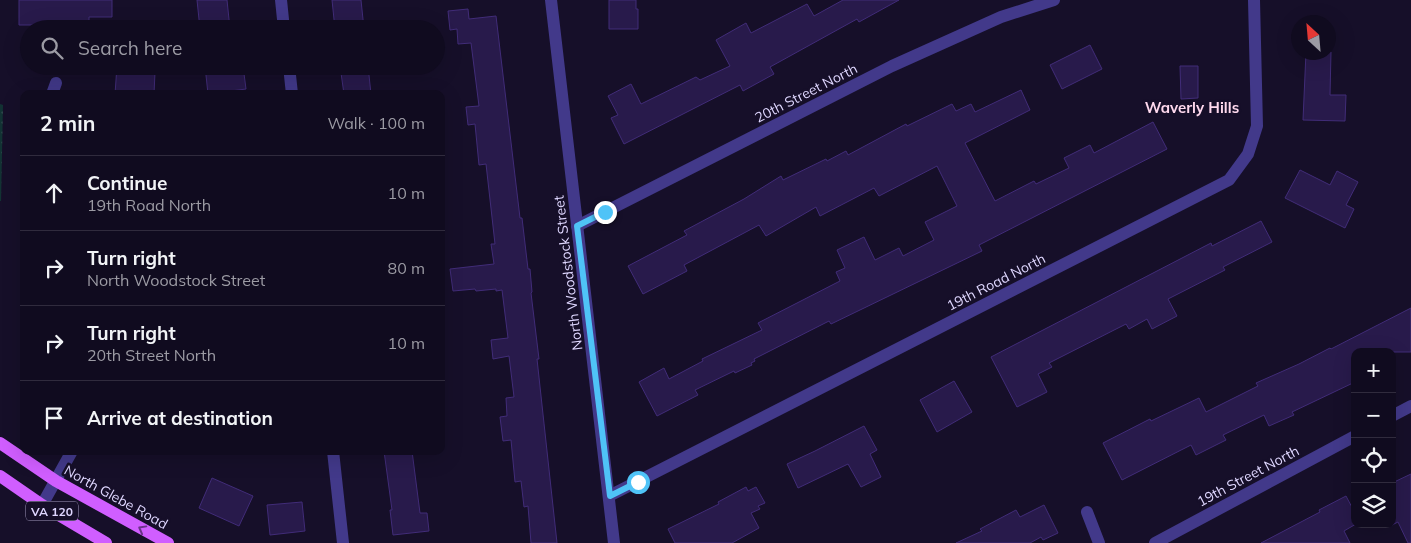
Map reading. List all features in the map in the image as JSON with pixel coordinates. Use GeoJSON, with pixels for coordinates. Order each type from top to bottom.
{"type":"FeatureCollection","features":[{"type":"Feature","properties":{"kind":"main road","name":"North Glebe Road"},"geometry":{"type":"LineString","coordinates":[[0,443],[56,481],[168,543]]}},
{"type":"Feature","properties":{"kind":"main road","name":"VA 120"},"geometry":{"type":"LineString","coordinates":[[0,476],[42,505],[106,543]]}},
{"type":"Feature","properties":{"kind":"street"},"geometry":{"type":"LineString","coordinates":[[281,0],[283,20]]}},
{"type":"Feature","properties":{"kind":"street","name":"North Woodstock Street"},"geometry":{"type":"LineString","coordinates":[[551,0],[614,543]]}},
{"type":"Feature","properties":{"kind":"street","name":"20th Street North"},"geometry":{"type":"LineString","coordinates":[[577,226],[892,66],[1001,17],[1054,0]]}},
{"type":"Feature","properties":{"kind":"street","name":"19th Road North"},"geometry":{"type":"LineString","coordinates":[[610,496],[1229,180],[1248,154],[1257,126],[1254,0]]}},
{"type":"Feature","properties":{"kind":"street"},"geometry":{"type":"LineString","coordinates":[[290,75],[292,90]]}},
{"type":"Feature","properties":{"kind":"street"},"geometry":{"type":"LineString","coordinates":[[1396,414],[1411,406]]}},
{"type":"Feature","properties":{"kind":"street","name":"19th Street North"},"geometry":{"type":"LineString","coordinates":[[1156,543],[1351,438]]}},
{"type":"Feature","properties":{"kind":"street"},"geometry":{"type":"LineString","coordinates":[[42,505],[70,455]]}},
{"type":"Feature","properties":{"kind":"street"},"geometry":{"type":"LineString","coordinates":[[332,455],[343,543]]}},
{"type":"Feature","properties":{"kind":"street"},"geometry":{"type":"LineString","coordinates":[[1087,512],[1099,543]]}},
{"type":"Feature","properties":{"kind":"green space"},"geometry":{"type":"Polygon","coordinates":[[[0,104],[3,105],[1,201],[0,201],[0,104]]]}},
{"type":"Feature","properties":{"kind":"building"},"geometry":{"type":"Polygon","coordinates":[[[19,0],[112,0],[112,17],[89,17],[89,20],[20,20],[19,25],[19,0]]]}},
{"type":"Feature","properties":{"kind":"building"},"geometry":{"type":"Polygon","coordinates":[[[197,0],[227,0],[229,20],[199,20],[197,0]]]}},
{"type":"Feature","properties":{"kind":"building"},"geometry":{"type":"Polygon","coordinates":[[[332,0],[361,0],[363,20],[334,20],[332,0]]]}},
{"type":"Feature","properties":{"kind":"building"},"geometry":{"type":"Polygon","coordinates":[[[609,0],[636,0],[638,29],[609,29],[609,0]]]}},
{"type":"Feature","properties":{"kind":"building"},"geometry":{"type":"Polygon","coordinates":[[[843,0],[899,0],[859,22],[857,19],[770,67],[774,74],[743,91],[740,85],[624,144],[611,118],[618,115],[608,96],[631,84],[641,104],[696,77],[700,80],[730,66],[716,40],[746,23],[751,33],[807,4],[814,16],[843,0]]]}},
{"type":"Feature","properties":{"kind":"building"},"geometry":{"type":"Polygon","coordinates":[[[468,9],[469,19],[496,16],[520,218],[522,218],[528,269],[530,269],[539,359],[537,359],[557,543],[531,543],[528,506],[524,507],[521,481],[515,482],[511,440],[503,441],[500,417],[507,416],[506,398],[514,397],[509,356],[493,359],[491,340],[508,338],[502,290],[476,291],[475,289],[453,291],[450,269],[494,264],[491,244],[495,244],[486,164],[479,165],[475,124],[468,125],[466,107],[479,106],[471,43],[458,44],[457,29],[450,30],[448,11],[468,9]]]}},
{"type":"Feature","properties":{"kind":"building"},"geometry":{"type":"Polygon","coordinates":[[[1090,45],[1102,69],[1062,89],[1050,65],[1090,45]]]}},
{"type":"Feature","properties":{"kind":"building"},"geometry":{"type":"Polygon","coordinates":[[[1306,60],[1331,60],[1330,95],[1346,95],[1345,121],[1303,120],[1306,60]]]}},
{"type":"Feature","properties":{"kind":"building"},"geometry":{"type":"Polygon","coordinates":[[[1180,66],[1198,66],[1198,98],[1181,99],[1180,66]]]}},
{"type":"Feature","properties":{"kind":"building"},"geometry":{"type":"Polygon","coordinates":[[[116,75],[155,75],[154,90],[115,90],[116,75]]]}},
{"type":"Feature","properties":{"kind":"building"},"geometry":{"type":"Polygon","coordinates":[[[206,75],[244,75],[246,89],[208,90],[206,75]]]}},
{"type":"Feature","properties":{"kind":"building"},"geometry":{"type":"Polygon","coordinates":[[[341,75],[369,75],[371,90],[343,90],[341,75]]]}},
{"type":"Feature","properties":{"kind":"building"},"geometry":{"type":"Polygon","coordinates":[[[1021,90],[1030,110],[965,143],[995,201],[1034,181],[1036,184],[1069,168],[1064,158],[1090,145],[1094,153],[1153,122],[1167,149],[979,245],[982,251],[831,324],[829,321],[754,359],[755,361],[751,363],[752,365],[735,373],[734,371],[695,390],[698,395],[657,416],[639,382],[664,368],[669,379],[703,361],[702,359],[762,330],[758,323],[840,281],[836,272],[845,268],[837,250],[864,237],[875,260],[899,248],[903,256],[934,240],[925,222],[957,206],[937,166],[879,196],[874,188],[820,216],[816,207],[766,236],[759,225],[684,265],[687,271],[643,294],[628,266],[687,235],[684,231],[744,199],[781,176],[783,180],[846,151],[848,155],[906,124],[907,126],[952,104],[956,111],[971,104],[975,112],[1021,90]]]}},
{"type":"Feature","properties":{"kind":"building"},"geometry":{"type":"Polygon","coordinates":[[[1300,170],[1330,185],[1337,171],[1358,182],[1346,205],[1354,209],[1345,228],[1285,198],[1300,170]]]}},
{"type":"Feature","properties":{"kind":"building"},"geometry":{"type":"Polygon","coordinates":[[[1261,221],[1272,242],[1223,267],[1225,270],[1168,299],[1177,316],[1152,329],[1147,319],[1129,329],[1126,324],[1049,363],[1052,367],[1038,374],[1047,392],[1017,407],[991,357],[1211,243],[1212,246],[1261,221]]]}},
{"type":"Feature","properties":{"kind":"building"},"geometry":{"type":"Polygon","coordinates":[[[1411,308],[1411,352],[1396,352],[1396,348],[1351,348],[1351,384],[1292,412],[1294,415],[1269,426],[1264,415],[1223,435],[1226,440],[1196,455],[1191,445],[1122,480],[1103,443],[1150,419],[1151,421],[1199,398],[1206,412],[1258,386],[1256,383],[1331,349],[1411,308]]]}},
{"type":"Feature","properties":{"kind":"building"},"geometry":{"type":"Polygon","coordinates":[[[954,381],[972,412],[937,432],[920,400],[954,381]]]}},
{"type":"Feature","properties":{"kind":"building"},"geometry":{"type":"Polygon","coordinates":[[[864,426],[877,450],[870,454],[881,477],[861,487],[848,464],[798,488],[787,464],[864,426]]]}},
{"type":"Feature","properties":{"kind":"building"},"geometry":{"type":"Polygon","coordinates":[[[385,455],[413,455],[420,513],[427,513],[429,531],[393,535],[390,510],[392,510],[385,455]]]}},
{"type":"Feature","properties":{"kind":"building"},"geometry":{"type":"Polygon","coordinates":[[[1411,474],[1411,543],[1408,543],[1398,522],[1396,523],[1396,481],[1411,474]]]}},
{"type":"Feature","properties":{"kind":"building"},"geometry":{"type":"Polygon","coordinates":[[[212,478],[253,496],[239,526],[199,508],[212,478]]]}},
{"type":"Feature","properties":{"kind":"building"},"geometry":{"type":"Polygon","coordinates":[[[746,487],[748,491],[756,487],[765,503],[758,506],[760,509],[751,513],[759,528],[732,543],[675,543],[668,529],[719,504],[718,502],[746,487]]]}},
{"type":"Feature","properties":{"kind":"building"},"geometry":{"type":"Polygon","coordinates":[[[1346,496],[1351,505],[1351,527],[1344,531],[1350,543],[1261,543],[1320,512],[1319,510],[1346,496]]]}},
{"type":"Feature","properties":{"kind":"building"},"geometry":{"type":"Polygon","coordinates":[[[302,502],[305,531],[270,535],[267,505],[302,502]]]}},
{"type":"Feature","properties":{"kind":"building"},"geometry":{"type":"Polygon","coordinates":[[[1044,505],[1058,533],[1043,540],[1041,537],[1030,543],[956,543],[982,531],[980,529],[1016,510],[1020,517],[1044,505]]]}},
{"type":"Feature","properties":{"kind":"district","name":"Waverly Hills"},"geometry":{"type":"Point","coordinates":[1192,107]}},
{"type":"Feature","properties":{"kind":"route"},"geometry":{"type":"LineString","coordinates":[[605,212],[577,226],[610,496],[638,482]]}}]}
